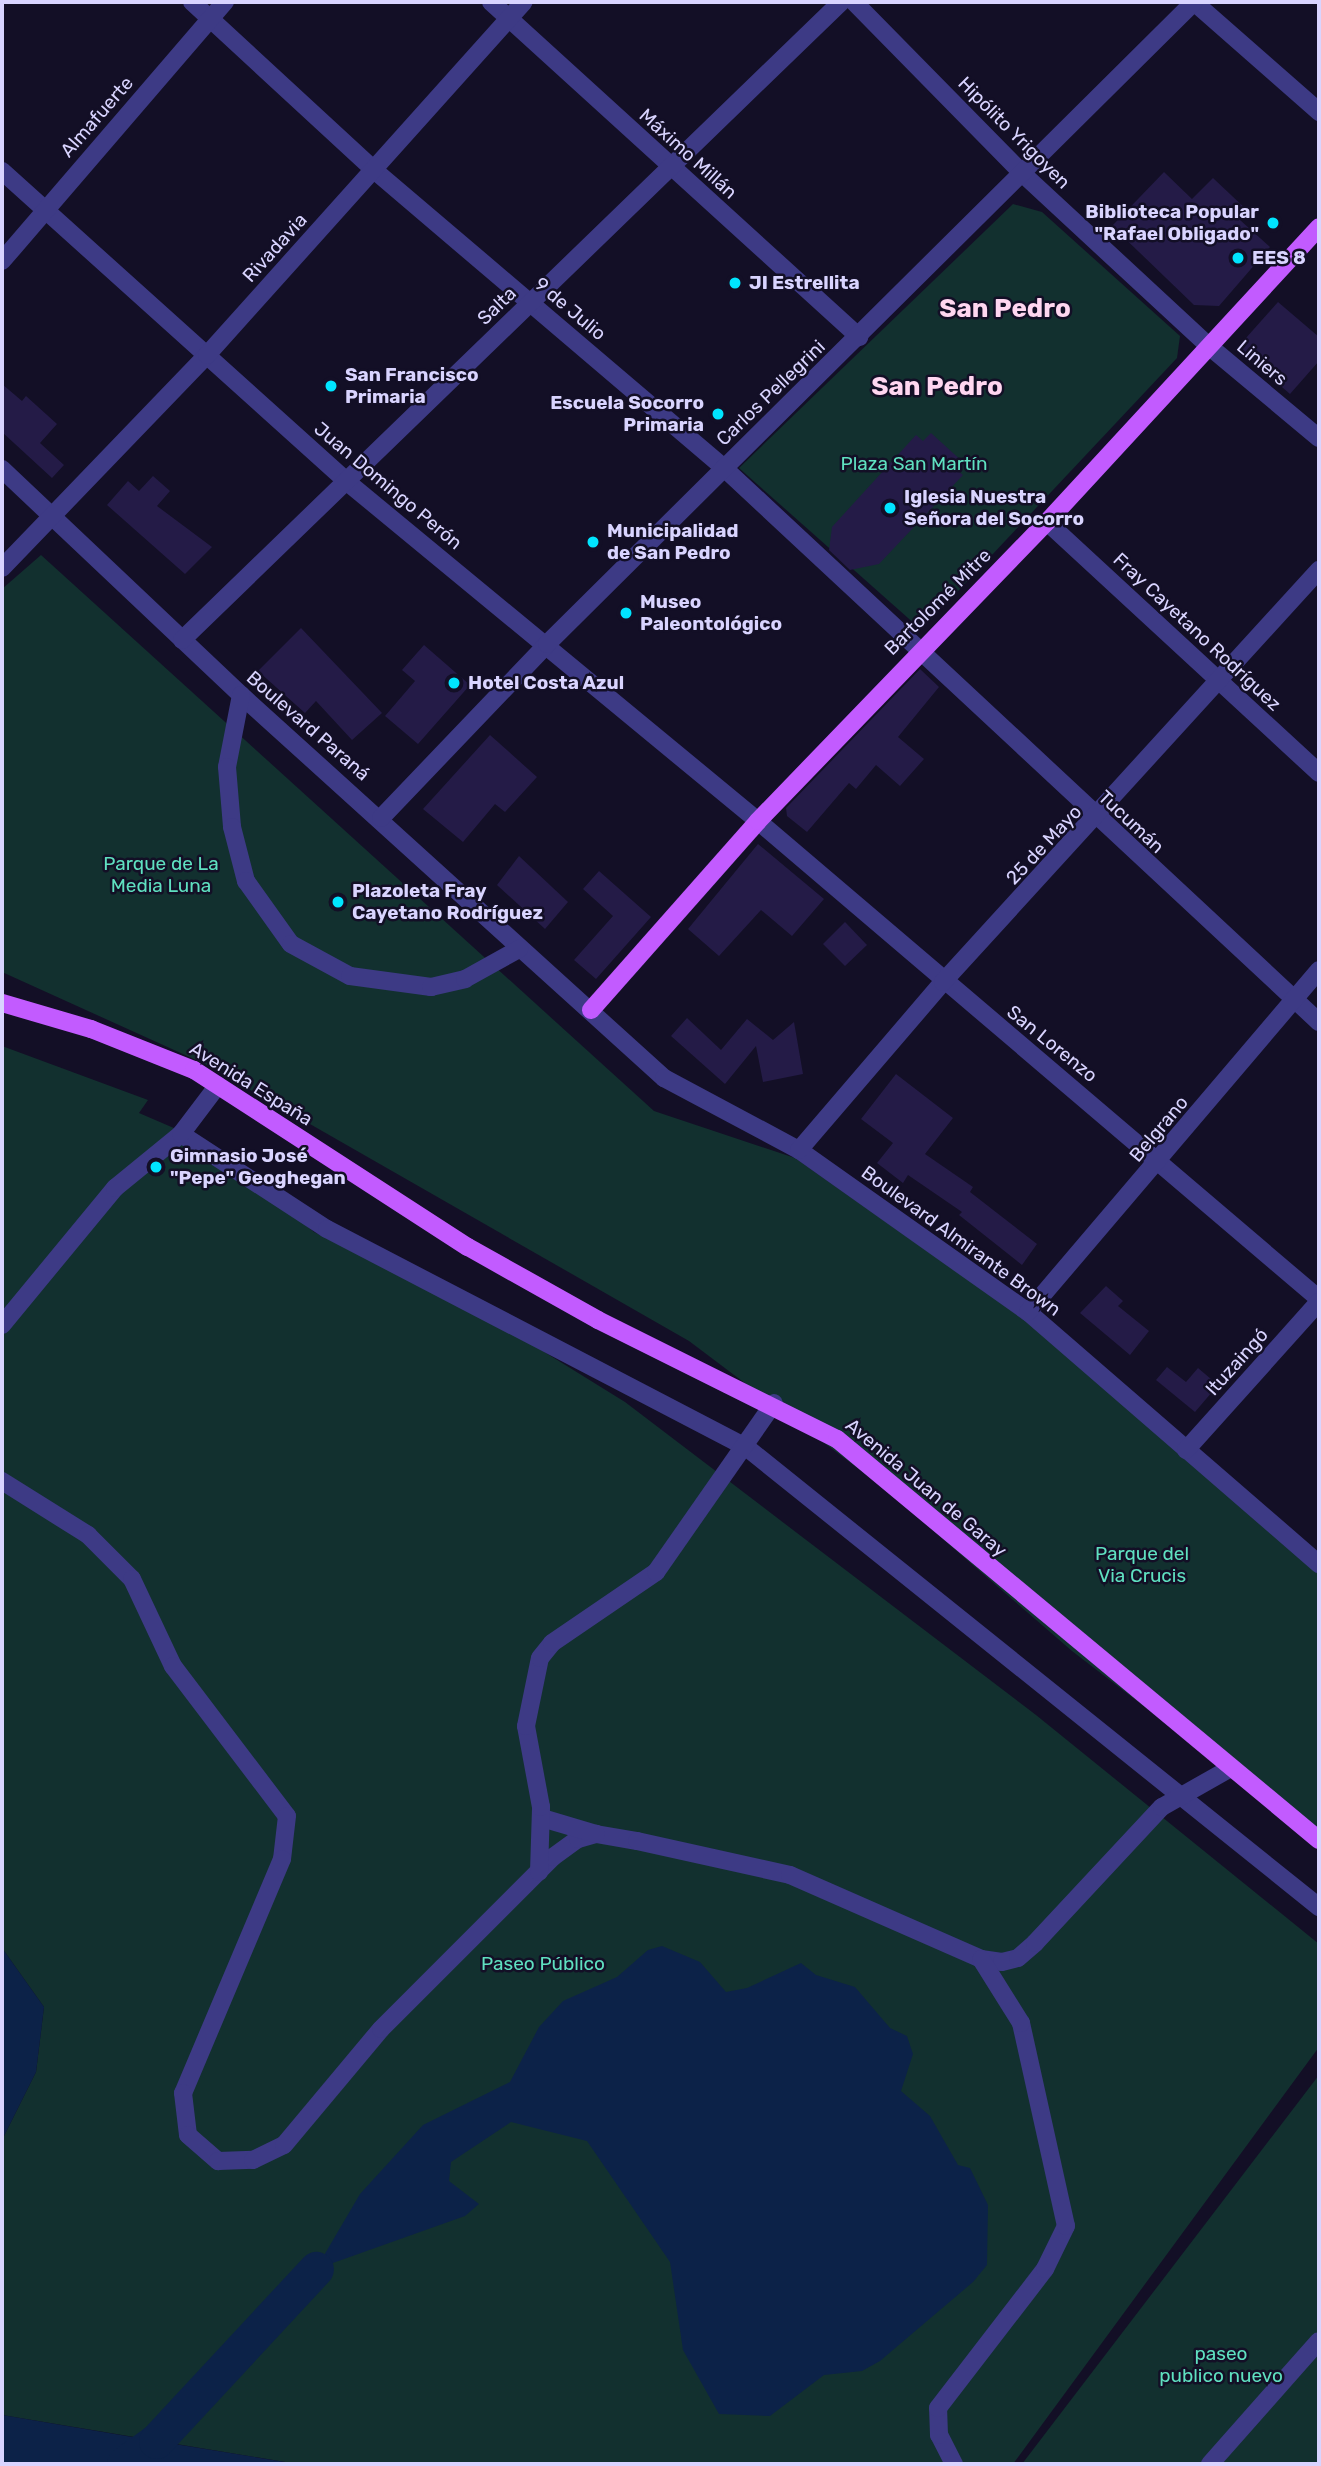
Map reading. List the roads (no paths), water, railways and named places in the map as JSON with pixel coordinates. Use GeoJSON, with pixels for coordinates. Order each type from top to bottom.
{"type":"FeatureCollection","features":[{"type":"Feature","properties":{"kind":"main road","name":"Bartolomé Mitre"},"geometry":{"type":"LineString","coordinates":[[591,1010],[758,821],[918,650],[1047,522],[1319,227]]}},
{"type":"Feature","properties":{"kind":"main road","name":"Avenida España"},"geometry":{"type":"LineString","coordinates":[[2,1003],[142,1047],[218,1086],[422,1221]]}},
{"type":"Feature","properties":{"kind":"main road","name":"Avenida Juan de Garay"},"geometry":{"type":"LineString","coordinates":[[422,1221],[598,1320],[774,1403],[837,1439],[1229,1769],[1319,1840]]}},
{"type":"Feature","properties":{"kind":"street","name":"9 de Julio"},"geometry":{"type":"LineString","coordinates":[[192,2],[374,170],[724,468],[918,650]]}},
{"type":"Feature","properties":{"kind":"street","name":"Almafuerte"},"geometry":{"type":"LineString","coordinates":[[2,261],[225,2]]}},
{"type":"Feature","properties":{"kind":"street","name":"Máximo Millán"},"geometry":{"type":"LineString","coordinates":[[491,2],[859,337]]}},
{"type":"Feature","properties":{"kind":"street","name":"Rivadavia"},"geometry":{"type":"LineString","coordinates":[[2,568],[207,355],[524,2]]}},
{"type":"Feature","properties":{"kind":"street","name":"Salta"},"geometry":{"type":"LineString","coordinates":[[182,640],[841,2]]}},
{"type":"Feature","properties":{"kind":"street","name":"Hipólito Yrigoyen"},"geometry":{"type":"LineString","coordinates":[[854,2],[1023,174],[1210,347]]}},
{"type":"Feature","properties":{"kind":"street","name":"Carlos Pellegrini"},"geometry":{"type":"LineString","coordinates":[[381,817],[547,645],[1194,2]]}},
{"type":"Feature","properties":{"kind":"street"},"geometry":{"type":"LineString","coordinates":[[1194,2],[1319,112]]}},
{"type":"Feature","properties":{"kind":"street","name":"Juan Domingo Perón"},"geometry":{"type":"LineString","coordinates":[[2,171],[47,208],[346,481],[758,821]]}},
{"type":"Feature","properties":{"kind":"street","name":"Liniers"},"geometry":{"type":"LineString","coordinates":[[1210,347],[1319,438]]}},
{"type":"Feature","properties":{"kind":"street","name":"Boulevard Paraná"},"geometry":{"type":"LineString","coordinates":[[2,469],[241,695],[381,817],[519,949],[591,1010]]}},
{"type":"Feature","properties":{"kind":"street","name":"Fray Cayetano Rodríguez"},"geometry":{"type":"LineString","coordinates":[[1047,522],[1319,773]]}},
{"type":"Feature","properties":{"kind":"street","name":"25 de Mayo"},"geometry":{"type":"LineString","coordinates":[[799,1150],[943,982],[1097,819],[1319,570]]}},
{"type":"Feature","properties":{"kind":"street","name":"Tucumán"},"geometry":{"type":"LineString","coordinates":[[918,650],[1097,819],[1319,1022]]}},
{"type":"Feature","properties":{"kind":"street"},"geometry":{"type":"LineString","coordinates":[[241,695],[227,767],[232,827],[246,881],[291,944],[350,976],[431,987],[465,979],[519,949]]}},
{"type":"Feature","properties":{"kind":"street","name":"San Lorenzo"},"geometry":{"type":"LineString","coordinates":[[758,821],[943,982],[1161,1160],[1319,1301]]}},
{"type":"Feature","properties":{"kind":"street","name":"Belgrano"},"geometry":{"type":"LineString","coordinates":[[1028,1312],[1161,1160],[1319,970]]}},
{"type":"Feature","properties":{"kind":"street","name":"Boulevard Almirante Brown"},"geometry":{"type":"LineString","coordinates":[[591,1010],[682,1090],[799,1150],[1028,1312],[1319,1564]]}},
{"type":"Feature","properties":{"kind":"street"},"geometry":{"type":"LineString","coordinates":[[2,1325],[115,1188],[181,1134],[218,1086]]}},
{"type":"Feature","properties":{"kind":"street"},"geometry":{"type":"LineString","coordinates":[[181,1134],[327,1229],[746,1447],[1185,1795],[1319,1907]]}},
{"type":"Feature","properties":{"kind":"street","name":"Ituzaingó"},"geometry":{"type":"LineString","coordinates":[[1186,1450],[1319,1301]]}},
{"type":"Feature","properties":{"kind":"street"},"geometry":{"type":"LineString","coordinates":[[539,1871],[542,1818],[526,1726],[540,1658],[552,1643],[656,1572],[746,1447],[774,1403]]}},
{"type":"Feature","properties":{"kind":"street"},"geometry":{"type":"LineString","coordinates":[[2,1481],[88,1535],[132,1579],[173,1666],[287,1816],[282,1859],[183,2093],[182,2122],[201,2150],[218,2161],[236,2163],[271,2154],[284,2145],[381,2029],[539,1871],[578,1839],[596,1834]]}},
{"type":"Feature","properties":{"kind":"street"},"geometry":{"type":"LineString","coordinates":[[542,1818],[596,1834],[790,1875],[981,1959],[1018,1958],[1161,1807],[1229,1769]]}},
{"type":"Feature","properties":{"kind":"street"},"geometry":{"type":"LineString","coordinates":[[954,2464],[939,2435],[938,2408],[1045,2269],[1066,2226],[1023,2032],[981,1959]]}},
{"type":"Feature","properties":{"kind":"street"},"geometry":{"type":"LineString","coordinates":[[1210,2464],[1319,2341]]}},
{"type":"Feature","properties":{"kind":"water"},"geometry":{"type":"Polygon","coordinates":[[[662,1946],[700,1962],[726,1992],[747,1988],[801,1963],[816,1975],[855,1987],[890,2028],[907,2036],[913,2054],[901,2091],[930,2116],[958,2165],[970,2168],[988,2205],[987,2265],[973,2282],[880,2361],[862,2371],[824,2375],[770,2416],[719,2414],[683,2350],[670,2262],[587,2141],[511,2122],[451,2162],[449,2181],[479,2204],[465,2216],[316,2269],[360,2194],[423,2125],[510,2082],[539,2027],[563,2001],[617,1977],[648,1950],[662,1946]]]}},
{"type":"Feature","properties":{"kind":"water"},"geometry":{"type":"Polygon","coordinates":[[[2,1948],[44,2007],[36,2072],[2,2140],[2,1948]]]}},
{"type":"Feature","properties":{"kind":"water"},"geometry":{"type":"Polygon","coordinates":[[[2,2415],[156,2441],[297,2464],[2,2464],[2,2415]]]}},
{"type":"Feature","properties":{"kind":"waterway"},"geometry":{"type":"LineString","coordinates":[[124,2464],[156,2441],[316,2269]]}},
{"type":"Feature","properties":{"kind":"place","name":"Biblioteca Popular \"Rafael Obligado\""},"geometry":{"type":"Point","coordinates":[1273,223]}},
{"type":"Feature","properties":{"kind":"place","name":"EES 8"},"geometry":{"type":"Point","coordinates":[1238,258]}},
{"type":"Feature","properties":{"kind":"place","name":"JI Estrellita"},"geometry":{"type":"Point","coordinates":[735,283]}},
{"type":"Feature","properties":{"kind":"place","name":"San Francisco Primaria"},"geometry":{"type":"Point","coordinates":[331,386]}},
{"type":"Feature","properties":{"kind":"place","name":"Escuela Socorro Primaria"},"geometry":{"type":"Point","coordinates":[718,414]}},
{"type":"Feature","properties":{"kind":"place","name":"Iglesia Nuestra Señora del Socorro"},"geometry":{"type":"Point","coordinates":[890,508]}},
{"type":"Feature","properties":{"kind":"place","name":"Municipalidad de San Pedro"},"geometry":{"type":"Point","coordinates":[593,542]}},
{"type":"Feature","properties":{"kind":"place","name":"Museo Paleontológico"},"geometry":{"type":"Point","coordinates":[626,613]}},
{"type":"Feature","properties":{"kind":"place","name":"Hotel Costa Azul"},"geometry":{"type":"Point","coordinates":[454,683]}},
{"type":"Feature","properties":{"kind":"place","name":"Plazoleta Fray Cayetano Rodríguez"},"geometry":{"type":"Point","coordinates":[338,902]}},
{"type":"Feature","properties":{"kind":"place","name":"Gimnasio José \"Pepe\" Geoghegan"},"geometry":{"type":"Point","coordinates":[156,1167]}},
{"type":"Feature","properties":{"kind":"district","name":"San Pedro"},"geometry":{"type":"Point","coordinates":[1005,309]}},
{"type":"Feature","properties":{"kind":"district","name":"San Pedro"},"geometry":{"type":"Point","coordinates":[937,387]}},
{"type":"Feature","properties":{"kind":"park label","name":"Plaza San Martín"},"geometry":{"type":"Point","coordinates":[914,464]}},
{"type":"Feature","properties":{"kind":"park label","name":"Parque de La Media Luna"},"geometry":{"type":"Point","coordinates":[161,875]}},
{"type":"Feature","properties":{"kind":"park label","name":"Parque del Via Crucis"},"geometry":{"type":"Point","coordinates":[1142,1565]}},
{"type":"Feature","properties":{"kind":"park label","name":"Paseo Público"},"geometry":{"type":"Point","coordinates":[543,1964]}},
{"type":"Feature","properties":{"kind":"park label","name":"paseo publico nuevo"},"geometry":{"type":"Point","coordinates":[1221,2365]}}]}
